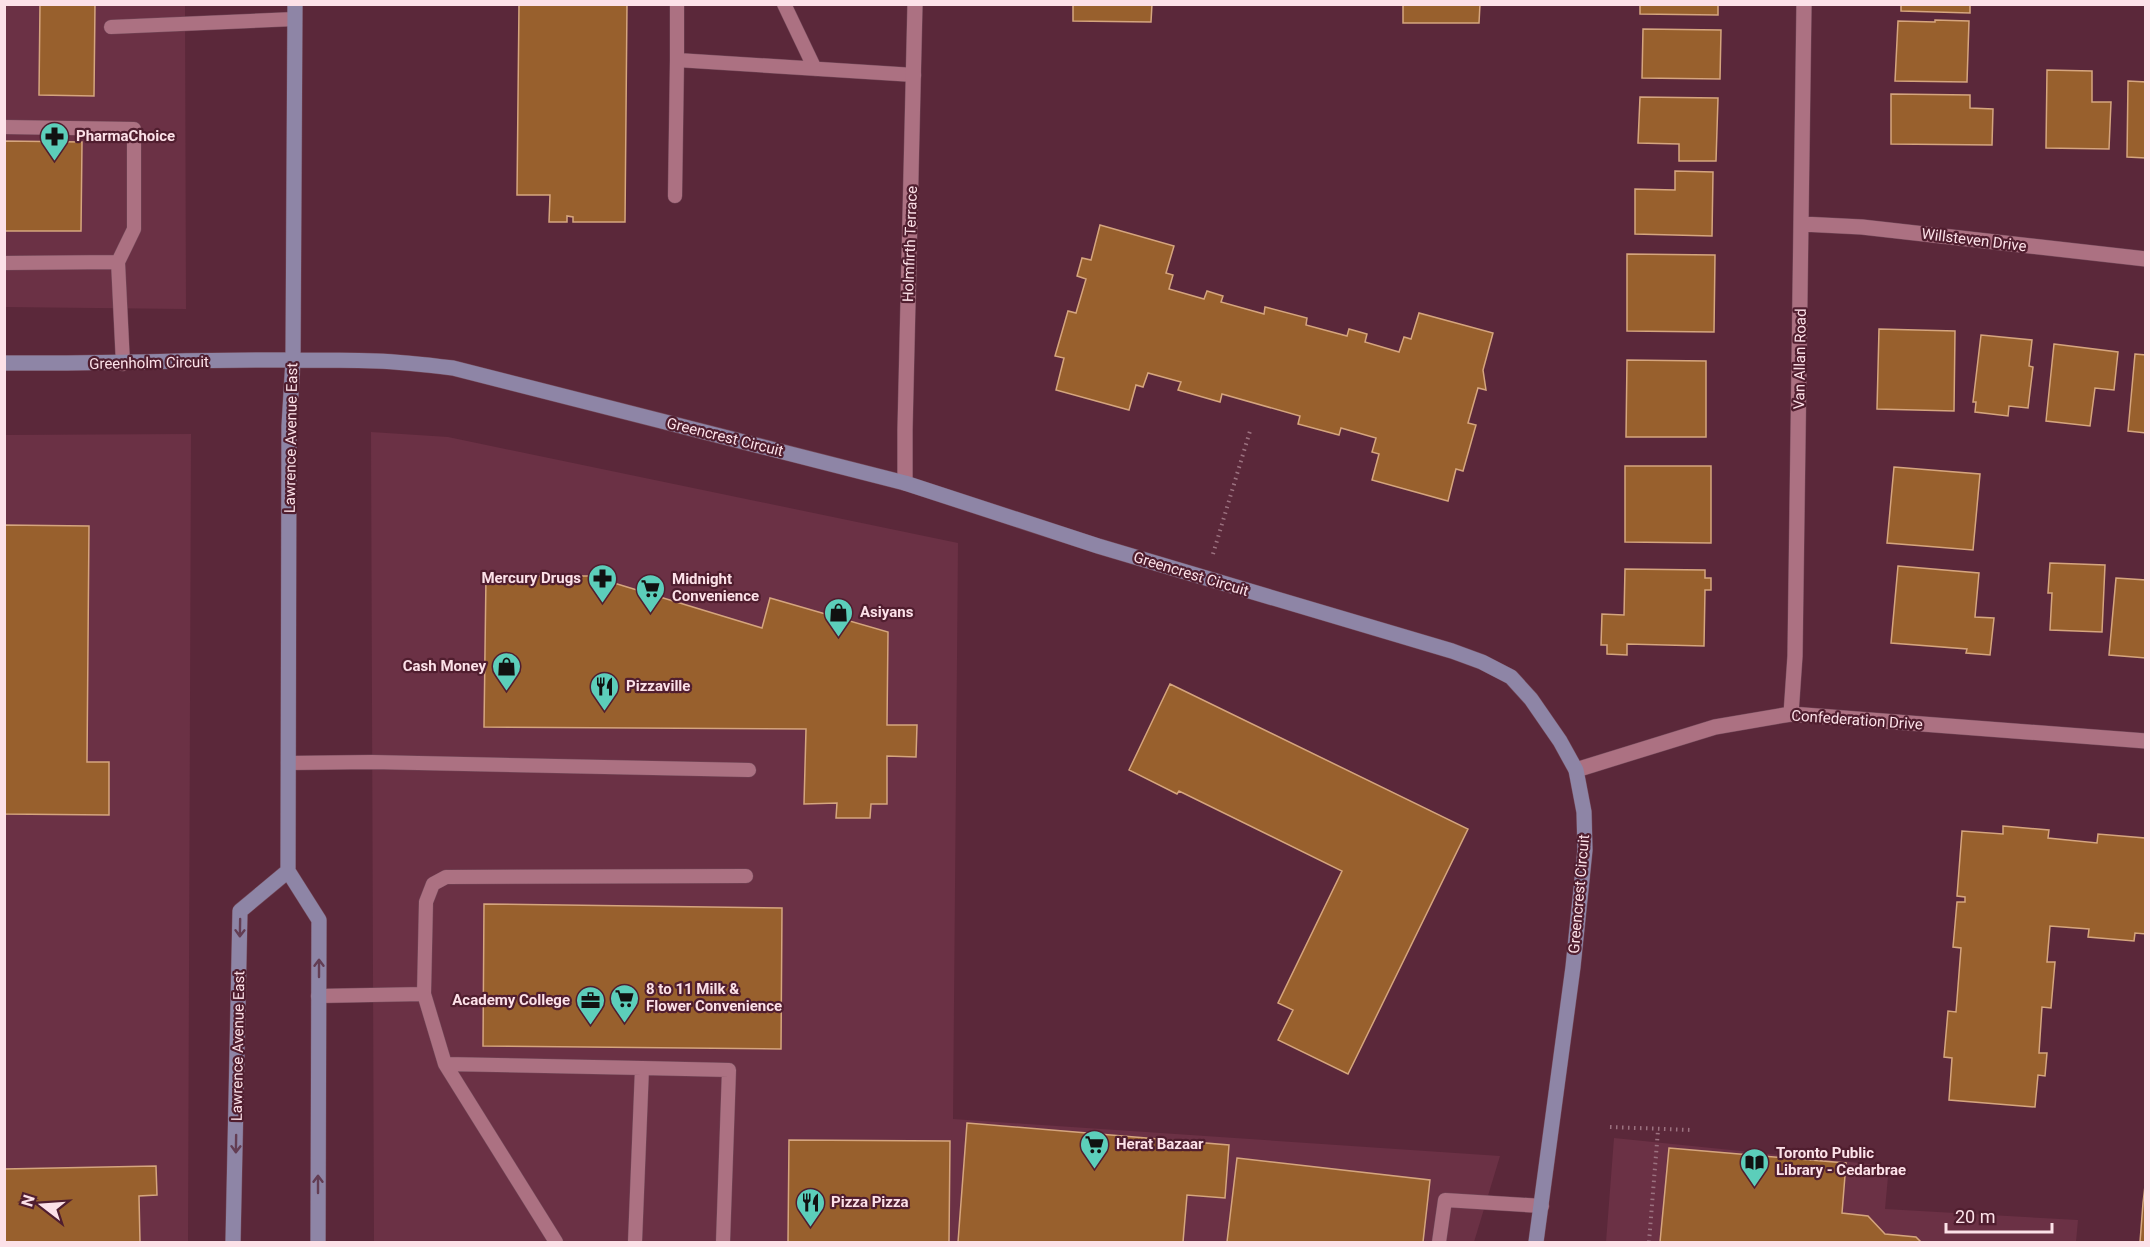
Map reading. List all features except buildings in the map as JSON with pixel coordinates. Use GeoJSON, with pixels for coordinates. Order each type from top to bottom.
{"type":"FeatureCollection","features":[{"type":"Feature","properties":{"kind":"street","name":"Holmfirth Terrace"},"geometry":{"type":"LineString","coordinates":[[905,483],[915,4]]}},
{"type":"Feature","properties":{"kind":"street","name":"Van Allan Road"},"geometry":{"type":"LineString","coordinates":[[1791,714],[1795,645],[1804,4]]}},
{"type":"Feature","properties":{"kind":"street","name":"Lawrence Avenue East"},"geometry":{"type":"LineString","coordinates":[[233,1242],[240,911],[288,870],[289,426],[293,360],[295,12]]}},
{"type":"Feature","properties":{"kind":"street","name":"Willsteven Drive"},"geometry":{"type":"LineString","coordinates":[[1802,224],[1862,227],[2145,259]]}},
{"type":"Feature","properties":{"kind":"street","name":"Greenholm Circuit"},"geometry":{"type":"LineString","coordinates":[[4,363],[123,364],[293,360]]}},
{"type":"Feature","properties":{"kind":"street","name":"Greencrest Circuit"},"geometry":{"type":"LineString","coordinates":[[293,360],[378,361],[453,368],[905,483],[1098,546],[1441,648],[1492,667],[1511,677],[1531,699],[1560,741],[1576,770],[1584,812],[1585,850],[1573,967],[1536,1242]]}},
{"type":"Feature","properties":{"kind":"street","name":"Confederation Drive"},"geometry":{"type":"LineString","coordinates":[[1576,770],[1715,727],[1791,714],[2145,741]]}},
{"type":"Feature","properties":{"kind":"street"},"geometry":{"type":"LineString","coordinates":[[288,870],[319,920],[318,1242]]}},
{"type":"Feature","properties":{"kind":"lane"},"geometry":{"type":"LineString","coordinates":[[675,196],[677,4]]}},
{"type":"Feature","properties":{"kind":"lane"},"geometry":{"type":"LineString","coordinates":[[784,4],[815,69]]}},
{"type":"Feature","properties":{"kind":"lane"},"geometry":{"type":"LineString","coordinates":[[111,27],[295,12]]}},
{"type":"Feature","properties":{"kind":"lane"},"geometry":{"type":"LineString","coordinates":[[677,60],[914,75]]}},
{"type":"Feature","properties":{"kind":"lane"},"geometry":{"type":"LineString","coordinates":[[4,127],[134,129],[134,229],[118,261],[123,364]]}},
{"type":"Feature","properties":{"kind":"lane"},"geometry":{"type":"LineString","coordinates":[[4,263],[118,261]]}},
{"type":"Feature","properties":{"kind":"lane"},"geometry":{"type":"LineString","coordinates":[[288,763],[372,762],[749,770]]}},
{"type":"Feature","properties":{"kind":"lane"},"geometry":{"type":"LineString","coordinates":[[556,1242],[445,1064],[424,994],[426,902],[433,884],[446,878],[746,876]]}},
{"type":"Feature","properties":{"kind":"lane"},"geometry":{"type":"LineString","coordinates":[[318,996],[424,994]]}},
{"type":"Feature","properties":{"kind":"lane"},"geometry":{"type":"LineString","coordinates":[[445,1064],[729,1070],[723,1242]]}},
{"type":"Feature","properties":{"kind":"lane"},"geometry":{"type":"LineString","coordinates":[[635,1242],[642,1068]]}},
{"type":"Feature","properties":{"kind":"lane"},"geometry":{"type":"LineString","coordinates":[[1439,1242],[1444,1200],[1542,1206]]}},
{"type":"Feature","properties":{"kind":"path"},"geometry":{"type":"LineString","coordinates":[[1206,578],[1250,431]]}},
{"type":"Feature","properties":{"kind":"path"},"geometry":{"type":"LineString","coordinates":[[1610,1127],[1692,1130]]}},
{"type":"Feature","properties":{"kind":"path"},"geometry":{"type":"LineString","coordinates":[[1649,1242],[1658,1130]]}},
{"type":"Feature","properties":{"kind":"shaded area"},"geometry":{"type":"Polygon","coordinates":[[[5,5],[185,5],[186,309],[5,307],[5,5]]]}},
{"type":"Feature","properties":{"kind":"shaded area"},"geometry":{"type":"Polygon","coordinates":[[[371,432],[448,437],[958,543],[953,1119],[1500,1156],[1474,1242],[374,1242],[371,432]]]}},
{"type":"Feature","properties":{"kind":"shaded area"},"geometry":{"type":"Polygon","coordinates":[[[191,434],[188,1242],[5,1242],[4,435],[191,434]]]}},
{"type":"Feature","properties":{"kind":"shaded area"},"geometry":{"type":"Polygon","coordinates":[[[1614,1138],[1889,1166],[1885,1209],[2078,1220],[2076,1242],[1606,1242],[1614,1138]]]}},
{"type":"Feature","properties":{"kind":"place","name":"PharmaChoice"},"geometry":{"type":"Point","coordinates":[55,162]}},
{"type":"Feature","properties":{"kind":"place","name":"Mercury Drugs"},"geometry":{"type":"Point","coordinates":[602,604]}},
{"type":"Feature","properties":{"kind":"place","name":"Midnight Convenience"},"geometry":{"type":"Point","coordinates":[651,614]}},
{"type":"Feature","properties":{"kind":"place","name":"Asiyans"},"geometry":{"type":"Point","coordinates":[839,638]}},
{"type":"Feature","properties":{"kind":"place","name":"Cash Money"},"geometry":{"type":"Point","coordinates":[507,692]}},
{"type":"Feature","properties":{"kind":"place","name":"Pizzaville"},"geometry":{"type":"Point","coordinates":[605,712]}},
{"type":"Feature","properties":{"kind":"place","name":"8 to 11 Milk & Flower Convenience"},"geometry":{"type":"Point","coordinates":[625,1024]}},
{"type":"Feature","properties":{"kind":"place","name":"Academy College"},"geometry":{"type":"Point","coordinates":[591,1026]}},
{"type":"Feature","properties":{"kind":"place","name":"Herat Bazaar"},"geometry":{"type":"Point","coordinates":[1095,1170]}},
{"type":"Feature","properties":{"kind":"place","name":"Toronto Public Library - Cedarbrae"},"geometry":{"type":"Point","coordinates":[1755,1188]}},
{"type":"Feature","properties":{"kind":"place","name":"Pizza Pizza"},"geometry":{"type":"Point","coordinates":[810,1228]}}]}
